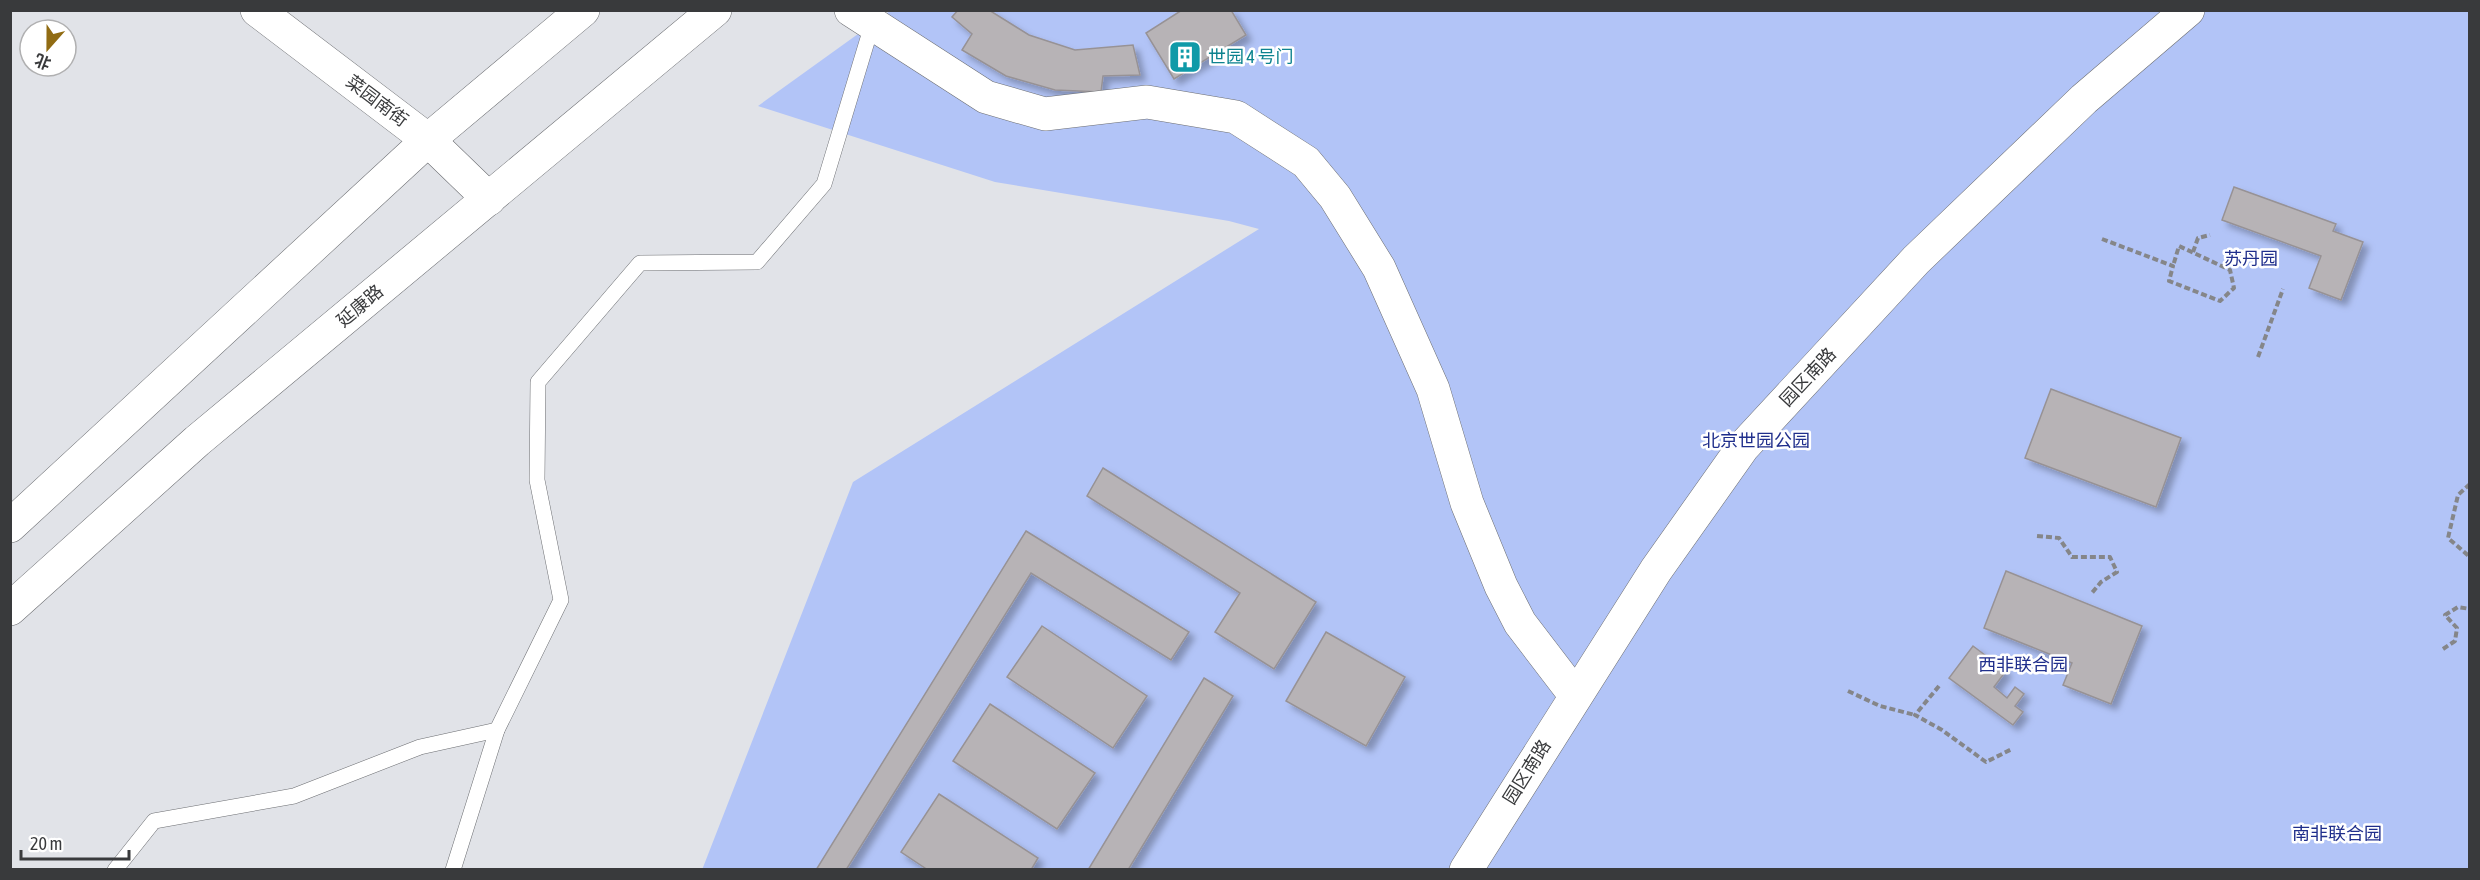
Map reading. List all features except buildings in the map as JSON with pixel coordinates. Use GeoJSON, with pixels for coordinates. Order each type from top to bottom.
{"type":"FeatureCollection","features":[{"type":"Feature","properties":{"kind":"street","name":"菜园南街"},"geometry":{"type":"LineString","coordinates":[[257,10],[428,140],[489,199]]}},
{"type":"Feature","properties":{"kind":"street"},"geometry":{"type":"LineString","coordinates":[[10,526],[428,140],[583,10]]}},
{"type":"Feature","properties":{"kind":"street","name":"延康路"},"geometry":{"type":"LineString","coordinates":[[10,609],[197,441],[715,10]]}},
{"type":"Feature","properties":{"kind":"street","name":"园区南路"},"geometry":{"type":"LineString","coordinates":[[1466,870],[1656,570],[1743,447],[1924,252],[2084,99],[2188,10]]}},
{"type":"Feature","properties":{"kind":"street"},"geometry":{"type":"LineString","coordinates":[[862,18],[986,97],[1046,114],[1147,102],[1236,117],[1306,162],[1335,197],[1379,268],[1432,389],[1467,503],[1501,586],[1520,623],[1575,695]]}},
{"type":"Feature","properties":{"kind":"lane"},"geometry":{"type":"LineString","coordinates":[[453,870],[497,730],[561,600],[537,480],[538,382],[640,263],[757,262],[824,184],[862,18]]}},
{"type":"Feature","properties":{"kind":"lane"},"geometry":{"type":"LineString","coordinates":[[116,870],[154,821],[294,796],[420,747],[497,730]]}},
{"type":"Feature","properties":{"kind":"path"},"geometry":{"type":"LineString","coordinates":[[2193,252],[2198,238],[2210,235]]}},
{"type":"Feature","properties":{"kind":"path"},"geometry":{"type":"LineString","coordinates":[[2102,239],[2173,266]]}},
{"type":"Feature","properties":{"kind":"path"},"geometry":{"type":"LineString","coordinates":[[2180,246],[2230,270],[2234,288],[2220,301],[2169,281],[2173,266],[2180,246]]}},
{"type":"Feature","properties":{"kind":"path"},"geometry":{"type":"LineString","coordinates":[[2258,357],[2283,289]]}},
{"type":"Feature","properties":{"kind":"path"},"geometry":{"type":"LineString","coordinates":[[2469,484],[2458,495],[2448,538],[2469,557]]}},
{"type":"Feature","properties":{"kind":"path"},"geometry":{"type":"LineString","coordinates":[[2037,536],[2059,538],[2072,557],[2110,557],[2117,572],[2102,582],[2091,594]]}},
{"type":"Feature","properties":{"kind":"path"},"geometry":{"type":"LineString","coordinates":[[2442,649],[2455,641],[2457,628],[2445,615],[2458,607],[2469,609]]}},
{"type":"Feature","properties":{"kind":"path"},"geometry":{"type":"LineString","coordinates":[[1915,715],[1939,686]]}},
{"type":"Feature","properties":{"kind":"path"},"geometry":{"type":"LineString","coordinates":[[1848,691],[1880,706],[1915,715],[1957,740],[1986,762],[2012,749]]}},
{"type":"Feature","properties":{"kind":"green space","name":"北京世园公园"},"geometry":{"type":"Polygon","coordinates":[[[890,11],[2469,11],[2469,869],[702,870],[853,482],[1259,229],[1229,221],[995,182],[758,106],[890,11]]]}},
{"type":"Feature","properties":{"kind":"place","name":"世园 4 号门"},"geometry":{"type":"Point","coordinates":[1185,57]}},
{"type":"Feature","properties":{"kind":"park label","name":"苏丹园"},"geometry":{"type":"Point","coordinates":[2251,259]}},
{"type":"Feature","properties":{"kind":"park label","name":"西非联合园"},"geometry":{"type":"Point","coordinates":[2023,665]}},
{"type":"Feature","properties":{"kind":"park label","name":"南非联合园"},"geometry":{"type":"Point","coordinates":[2337,834]}}]}
